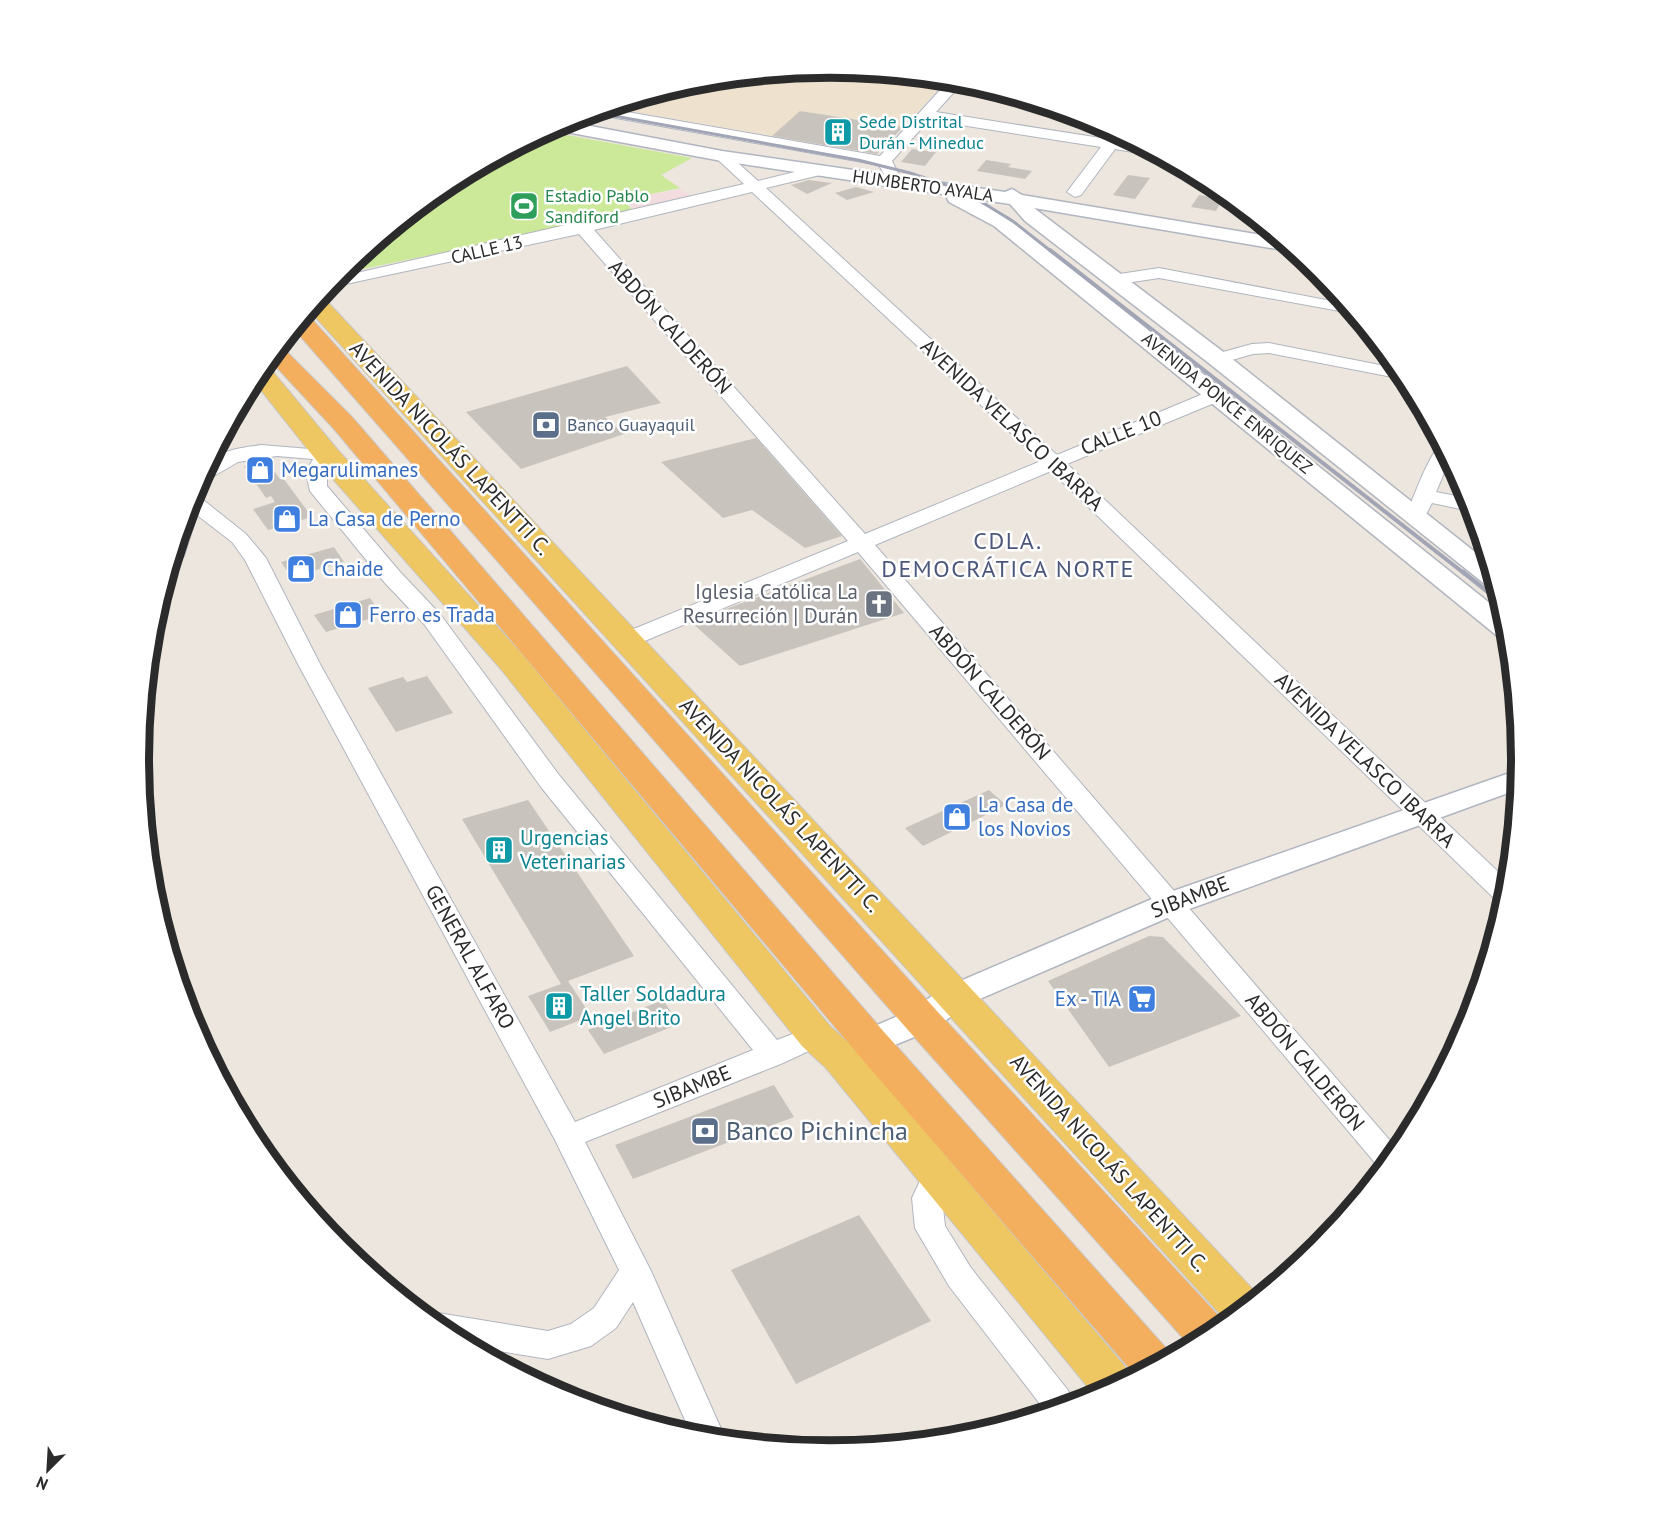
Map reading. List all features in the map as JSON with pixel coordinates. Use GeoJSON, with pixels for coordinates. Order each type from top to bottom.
{"type":"FeatureCollection","features":[{"type":"Feature","properties":{"kind":"highway","name":"AVENIDA NICOLÁS LAPENTTI C."},"geometry":{"type":"LineString","coordinates":[[305,326],[922,1020],[1203,1329]]}},
{"type":"Feature","properties":{"kind":"highway"},"geometry":{"type":"LineString","coordinates":[[281,357],[343,423],[524,656],[870,1042],[1150,1360]]}},
{"type":"Feature","properties":{"kind":"main road","name":"AVENIDA NICOLÁS LAPENTTI C."},"geometry":{"type":"LineString","coordinates":[[320,308],[1238,1304]]}},
{"type":"Feature","properties":{"kind":"main road"},"geometry":{"type":"LineString","coordinates":[[265,380],[327,455],[524,656],[816,1036],[840,1058],[1110,1380]]}},
{"type":"Feature","properties":{"kind":"street"},"geometry":{"type":"LineString","coordinates":[[611,114],[890,171],[924,115],[949,89]]}},
{"type":"Feature","properties":{"kind":"street"},"geometry":{"type":"LineString","coordinates":[[924,115],[1107,137]]}},
{"type":"Feature","properties":{"kind":"street","name":"HUMBERTO AYALA"},"geometry":{"type":"LineString","coordinates":[[589,123],[819,163],[890,171],[933,180],[1010,191],[1274,242]]}},
{"type":"Feature","properties":{"kind":"street","name":"HUMBERTO AYALA"},"geometry":{"type":"LineString","coordinates":[[574,128],[722,156],[819,171],[890,171]]}},
{"type":"Feature","properties":{"kind":"street"},"geometry":{"type":"LineString","coordinates":[[1075,192],[1114,140]]}},
{"type":"Feature","properties":{"kind":"street","name":"AVENIDA VELASCO IBARRA"},"geometry":{"type":"LineString","coordinates":[[722,156],[1052,461],[1499,888]]}},
{"type":"Feature","properties":{"kind":"street","name":"CALLE 13"},"geometry":{"type":"LineString","coordinates":[[346,281],[759,188],[819,171]]}},
{"type":"Feature","properties":{"kind":"street","name":"AVENIDA PONCE ENRIQUEZ"},"geometry":{"type":"LineString","coordinates":[[933,180],[1001,222],[1497,623]]}},
{"type":"Feature","properties":{"kind":"street","name":"HUMBERTO AYALA"},"geometry":{"type":"LineString","coordinates":[[1010,191],[1075,192],[1250,223]]}},
{"type":"Feature","properties":{"kind":"street","name":"AVENIDA PONCE ENRIQUEZ"},"geometry":{"type":"LineString","coordinates":[[1010,191],[1032,217],[1218,359],[1484,571]]}},
{"type":"Feature","properties":{"kind":"street","name":"ABDÓN CALDERÓN"},"geometry":{"type":"LineString","coordinates":[[583,228],[861,542],[1384,1155]]}},
{"type":"Feature","properties":{"kind":"street"},"geometry":{"type":"LineString","coordinates":[[1113,280],[1159,273],[1340,307]]}},
{"type":"Feature","properties":{"kind":"street"},"geometry":{"type":"LineString","coordinates":[[1218,359],[1252,349],[1269,348],[1391,372]]}},
{"type":"Feature","properties":{"kind":"street","name":"CALLE 10"},"geometry":{"type":"LineString","coordinates":[[627,640],[1052,461],[1217,395]]}},
{"type":"Feature","properties":{"kind":"street"},"geometry":{"type":"LineString","coordinates":[[214,471],[227,458],[248,452],[288,451],[327,455]]}},
{"type":"Feature","properties":{"kind":"street"},"geometry":{"type":"LineString","coordinates":[[327,455],[316,466],[314,476],[317,487],[393,578],[432,619],[550,781],[773,1055]]}},
{"type":"Feature","properties":{"kind":"street"},"geometry":{"type":"LineString","coordinates":[[1415,518],[1441,458]]}},
{"type":"Feature","properties":{"kind":"street"},"geometry":{"type":"LineString","coordinates":[[1424,495],[1462,504]]}},
{"type":"Feature","properties":{"kind":"street","name":"GENERAL ALFARO"},"geometry":{"type":"LineString","coordinates":[[202,496],[255,558],[309,664],[568,1137],[635,1270],[706,1428]]}},
{"type":"Feature","properties":{"kind":"street","name":"SIBAMBE"},"geometry":{"type":"LineString","coordinates":[[870,1042],[922,1020],[956,996],[1170,904],[1511,781]]}},
{"type":"Feature","properties":{"kind":"street","name":"SIBAMBE"},"geometry":{"type":"LineString","coordinates":[[568,1137],[816,1036]]}},
{"type":"Feature","properties":{"kind":"street"},"geometry":{"type":"LineString","coordinates":[[938,1175],[927,1198],[930,1228],[960,1277],[1057,1401]]}},
{"type":"Feature","properties":{"kind":"street"},"geometry":{"type":"LineString","coordinates":[[461,1331],[548,1345],[580,1336],[605,1318],[635,1270]]}},
{"type":"Feature","properties":{"kind":"shaded area"},"geometry":{"type":"Polygon","coordinates":[[[786,79],[875,79],[940,87],[903,127],[801,111],[772,136],[625,110],[698,91],[786,79]]]}},
{"type":"Feature","properties":{"kind":"shaded area"},"geometry":{"type":"Polygon","coordinates":[[[680,189],[695,199],[637,211],[624,200],[680,189]]]}},
{"type":"Feature","properties":{"kind":"green space","name":"Estadio Pablo Sandiford"},"geometry":{"type":"Polygon","coordinates":[[[561,134],[692,158],[661,175],[680,188],[622,200],[635,212],[356,270],[381,247],[452,193],[490,169],[561,134]]]}},
{"type":"Feature","properties":{"kind":"building","name":"Sede Distrital Durán - Mineduc"},"geometry":{"type":"Polygon","coordinates":[[[800,111],[903,127],[877,154],[772,136],[800,111]]]}},
{"type":"Feature","properties":{"kind":"building"},"geometry":{"type":"Polygon","coordinates":[[[912,149],[936,152],[925,166],[901,162],[912,149]]]}},
{"type":"Feature","properties":{"kind":"building"},"geometry":{"type":"Polygon","coordinates":[[[986,160],[1011,164],[1008,167],[1032,171],[1025,179],[977,171],[986,160]]]}},
{"type":"Feature","properties":{"kind":"building"},"geometry":{"type":"Polygon","coordinates":[[[1128,175],[1150,178],[1135,199],[1113,195],[1128,175]]]}},
{"type":"Feature","properties":{"kind":"building"},"geometry":{"type":"Polygon","coordinates":[[[809,180],[832,183],[807,194],[791,185],[809,180]]]}},
{"type":"Feature","properties":{"kind":"building"},"geometry":{"type":"Polygon","coordinates":[[[856,187],[874,192],[847,200],[835,193],[856,187]]]}},
{"type":"Feature","properties":{"kind":"building"},"geometry":{"type":"Polygon","coordinates":[[[1199,195],[1216,198],[1221,202],[1216,211],[1191,207],[1199,195]]]}},
{"type":"Feature","properties":{"kind":"building","name":"Banco Guayaquil"},"geometry":{"type":"Polygon","coordinates":[[[627,366],[661,403],[605,417],[624,434],[521,469],[466,412],[627,366]]]}},
{"type":"Feature","properties":{"kind":"building"},"geometry":{"type":"Polygon","coordinates":[[[756,438],[842,536],[805,548],[752,510],[723,518],[661,462],[756,438]]]}},
{"type":"Feature","properties":{"kind":"building"},"geometry":{"type":"Polygon","coordinates":[[[266,460],[280,479],[283,478],[312,517],[268,530],[253,509],[275,502],[271,496],[266,498],[244,466],[266,460]]]}},
{"type":"Feature","properties":{"kind":"building","name":"Chaide"},"geometry":{"type":"Polygon","coordinates":[[[334,547],[344,562],[291,577],[281,562],[334,547]]]}},
{"type":"Feature","properties":{"kind":"building"},"geometry":{"type":"Polygon","coordinates":[[[860,559],[904,613],[740,666],[691,622],[860,559]]]}},
{"type":"Feature","properties":{"kind":"building","name":"Ferro es Trada"},"geometry":{"type":"Polygon","coordinates":[[[370,598],[382,615],[326,632],[314,615],[370,598]]]}},
{"type":"Feature","properties":{"kind":"building"},"geometry":{"type":"Polygon","coordinates":[[[427,676],[453,713],[396,732],[368,688],[403,677],[407,682],[427,676]]]}},
{"type":"Feature","properties":{"kind":"building","name":"La Casa de los Novios"},"geometry":{"type":"Polygon","coordinates":[[[989,790],[1006,805],[923,846],[905,828],[989,790]]]}},
{"type":"Feature","properties":{"kind":"building"},"geometry":{"type":"Polygon","coordinates":[[[528,800],[634,956],[568,981],[591,1016],[550,1032],[528,996],[561,984],[462,819],[528,800]]]}},
{"type":"Feature","properties":{"kind":"building","name":"Ex - TIA"},"geometry":{"type":"Polygon","coordinates":[[[1149,936],[1163,937],[1241,1016],[1109,1067],[1048,981],[1149,936]]]}},
{"type":"Feature","properties":{"kind":"building"},"geometry":{"type":"Polygon","coordinates":[[[663,1000],[679,1024],[604,1054],[588,1030],[663,1000]]]}},
{"type":"Feature","properties":{"kind":"building","name":"Banco Pichincha"},"geometry":{"type":"Polygon","coordinates":[[[774,1085],[794,1117],[633,1179],[615,1145],[774,1085]]]}},
{"type":"Feature","properties":{"kind":"building"},"geometry":{"type":"Polygon","coordinates":[[[859,1215],[931,1321],[796,1384],[731,1270],[859,1215]]]}},
{"type":"Feature","properties":{"kind":"railway"},"geometry":{"type":"LineString","coordinates":[[609,115],[858,160],[910,173],[964,191],[1014,222],[1052,252]]}},
{"type":"Feature","properties":{"kind":"railway"},"geometry":{"type":"LineString","coordinates":[[1050,250],[1465,574]]}},
{"type":"Feature","properties":{"kind":"railway"},"geometry":{"type":"LineString","coordinates":[[1463,572],[1491,594]]}},
{"type":"Feature","properties":{"kind":"place","name":"Sede Distrital Durán - Mineduc"},"geometry":{"type":"Point","coordinates":[838,132]}},
{"type":"Feature","properties":{"kind":"place","name":"Estadio Pablo Sandiford"},"geometry":{"type":"Point","coordinates":[524,206]}},
{"type":"Feature","properties":{"kind":"place","name":"Banco Guayaquil"},"geometry":{"type":"Point","coordinates":[546,425]}},
{"type":"Feature","properties":{"kind":"place","name":"Megarulimanes"},"geometry":{"type":"Point","coordinates":[260,470]}},
{"type":"Feature","properties":{"kind":"place","name":"La Casa de Perno"},"geometry":{"type":"Point","coordinates":[287,519]}},
{"type":"Feature","properties":{"kind":"place","name":"Chaide"},"geometry":{"type":"Point","coordinates":[301,569]}},
{"type":"Feature","properties":{"kind":"place","name":"Iglesia Católica La Resurreción | Durán"},"geometry":{"type":"Point","coordinates":[879,604]}},
{"type":"Feature","properties":{"kind":"place","name":"Ferro es Trada"},"geometry":{"type":"Point","coordinates":[348,615]}},
{"type":"Feature","properties":{"kind":"place","name":"La Casa de los Novios"},"geometry":{"type":"Point","coordinates":[957,817]}},
{"type":"Feature","properties":{"kind":"place","name":"Urgencias Veterinarias"},"geometry":{"type":"Point","coordinates":[499,850]}},
{"type":"Feature","properties":{"kind":"place","name":"Ex - TIA"},"geometry":{"type":"Point","coordinates":[1142,999]}},
{"type":"Feature","properties":{"kind":"place","name":"Taller Soldadura Angel Brito"},"geometry":{"type":"Point","coordinates":[559,1006]}},
{"type":"Feature","properties":{"kind":"place","name":"Banco Pichincha"},"geometry":{"type":"Point","coordinates":[705,1131]}},
{"type":"Feature","properties":{"kind":"district","name":"CDLA. DEMOCRÁTICA NORTE"},"geometry":{"type":"Point","coordinates":[1008,555]}}]}
